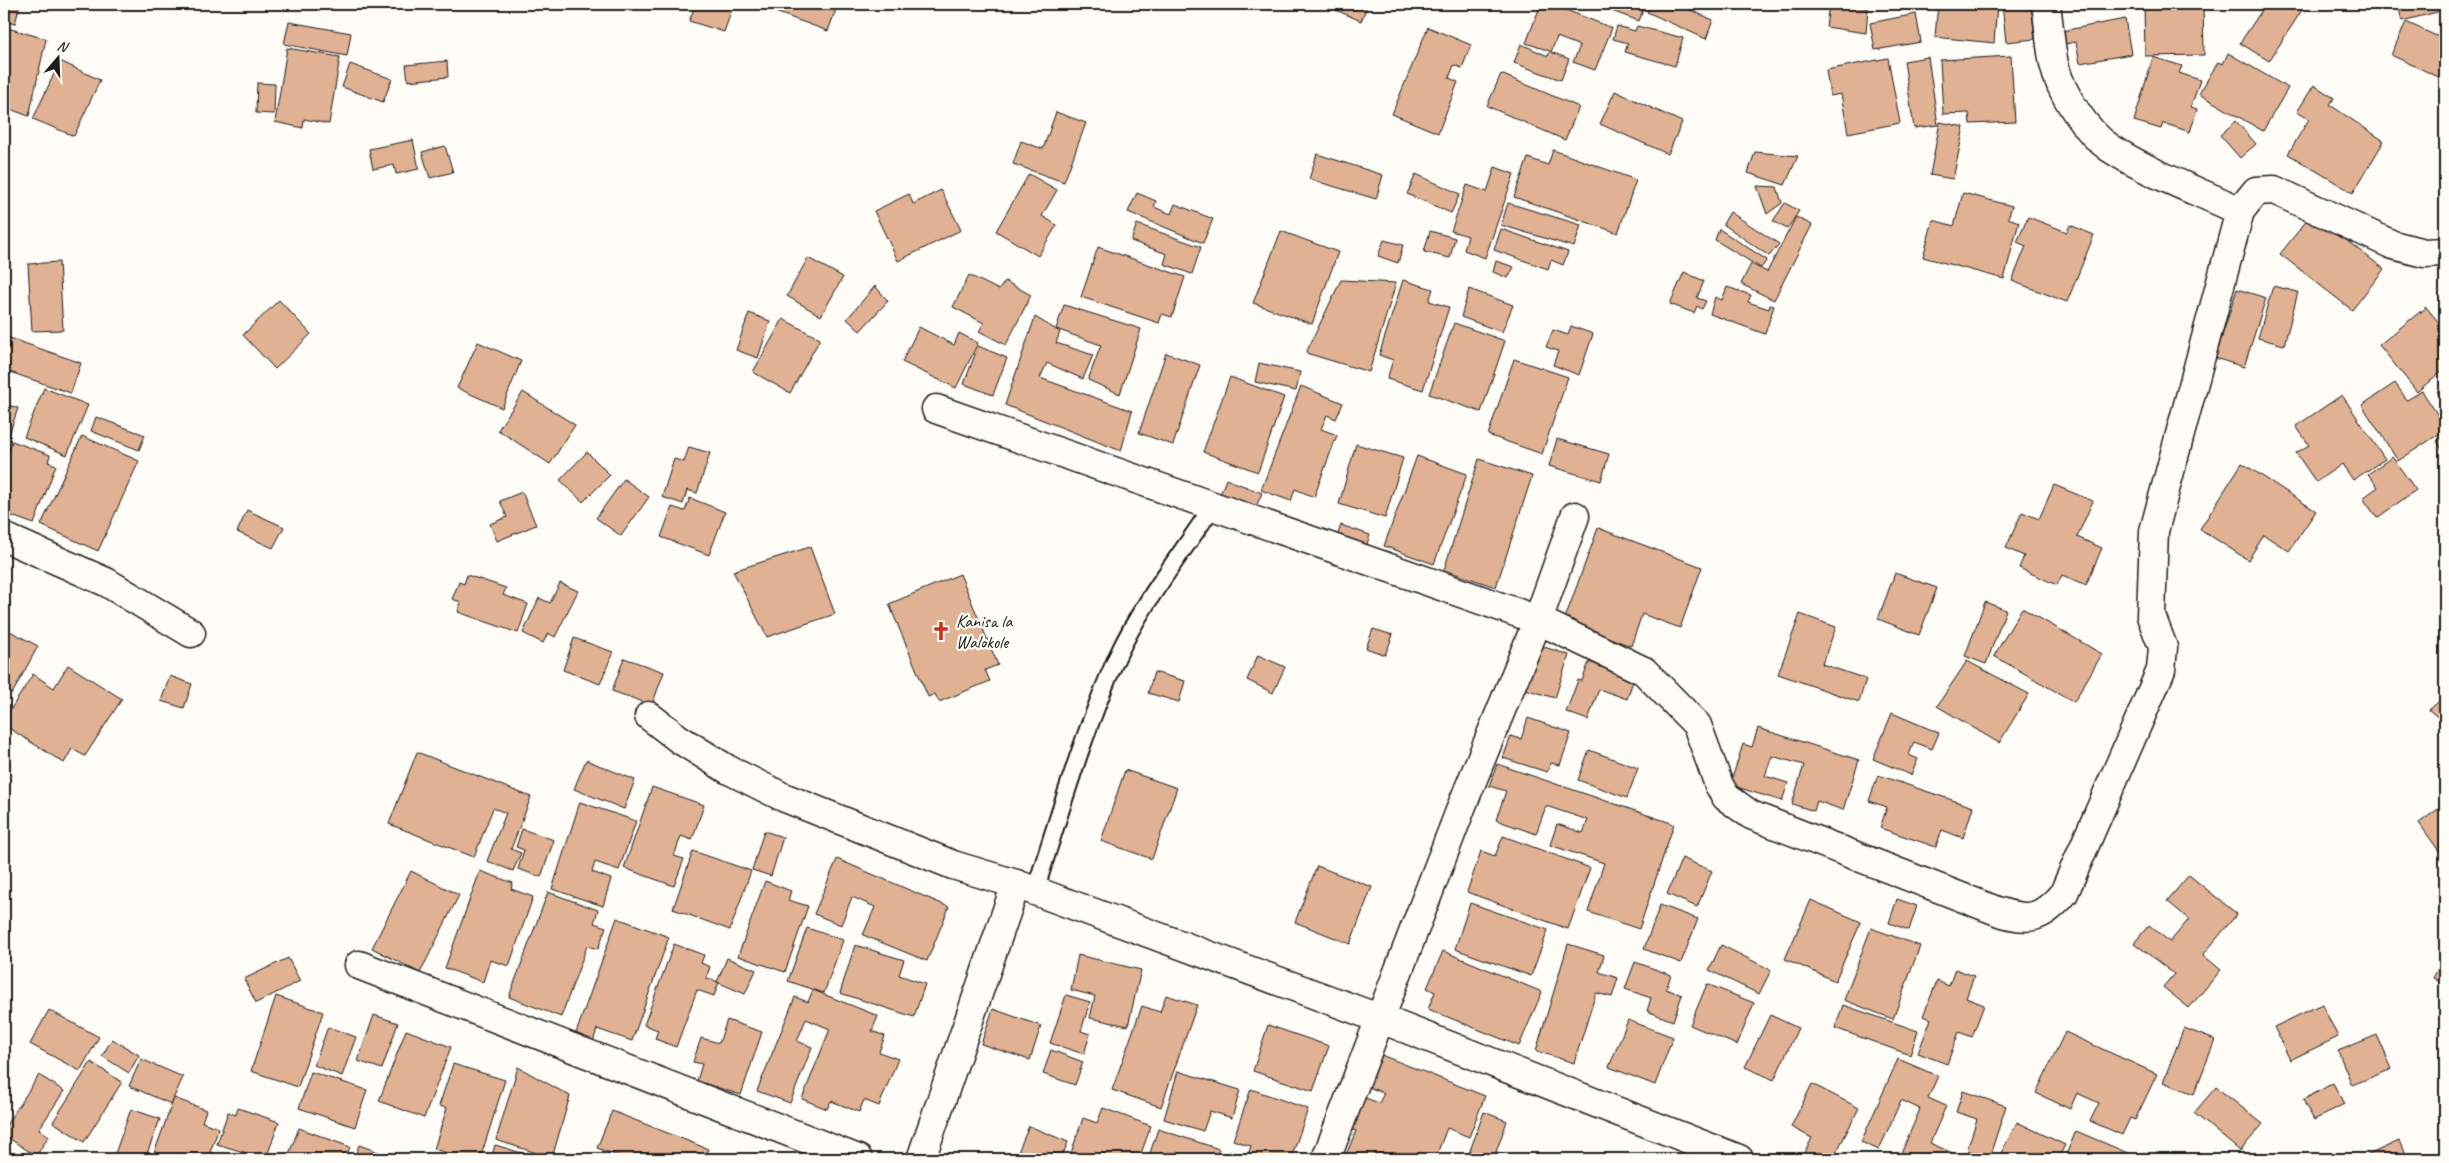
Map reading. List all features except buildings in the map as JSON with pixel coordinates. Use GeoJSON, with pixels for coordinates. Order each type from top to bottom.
{"type":"FeatureCollection","features":[{"type":"Feature","properties":{"kind":"street"},"geometry":{"type":"LineString","coordinates":[[2046,4],[2054,65],[2070,103],[2090,129],[2109,147],[2132,160],[2240,211]]}},
{"type":"Feature","properties":{"kind":"street"},"geometry":{"type":"LineString","coordinates":[[936,410],[1538,620],[1644,671],[1697,725],[1719,785],[1726,798],[1751,815],[2015,917],[2034,918],[2051,909],[2064,892],[2161,670],[2163,647],[2151,616],[2154,531],[2240,211],[2256,191],[2274,190],[2393,245],[2424,253],[2445,252]]}},
{"type":"Feature","properties":{"kind":"street"},"geometry":{"type":"LineString","coordinates":[[1326,1159],[1463,803],[1538,620],[1575,516]]}},
{"type":"Feature","properties":{"kind":"street"},"geometry":{"type":"LineString","coordinates":[[4,537],[106,582],[192,633]]}},
{"type":"Feature","properties":{"kind":"street"},"geometry":{"type":"LineString","coordinates":[[649,716],[679,739],[726,769],[783,797],[953,865],[1025,888],[1381,1019],[1739,1159]]}},
{"type":"Feature","properties":{"kind":"street"},"geometry":{"type":"LineString","coordinates":[[922,1159],[1025,888]]}},
{"type":"Feature","properties":{"kind":"street"},"geometry":{"type":"LineString","coordinates":[[358,965],[858,1159]]}},
{"type":"Feature","properties":{"kind":"lane"},"geometry":{"type":"LineString","coordinates":[[1025,888],[1117,656],[1153,592],[1213,506]]}},
{"type":"Feature","properties":{"kind":"place","name":"Kanisa la Walokole"},"geometry":{"type":"Point","coordinates":[941,631]}}]}
